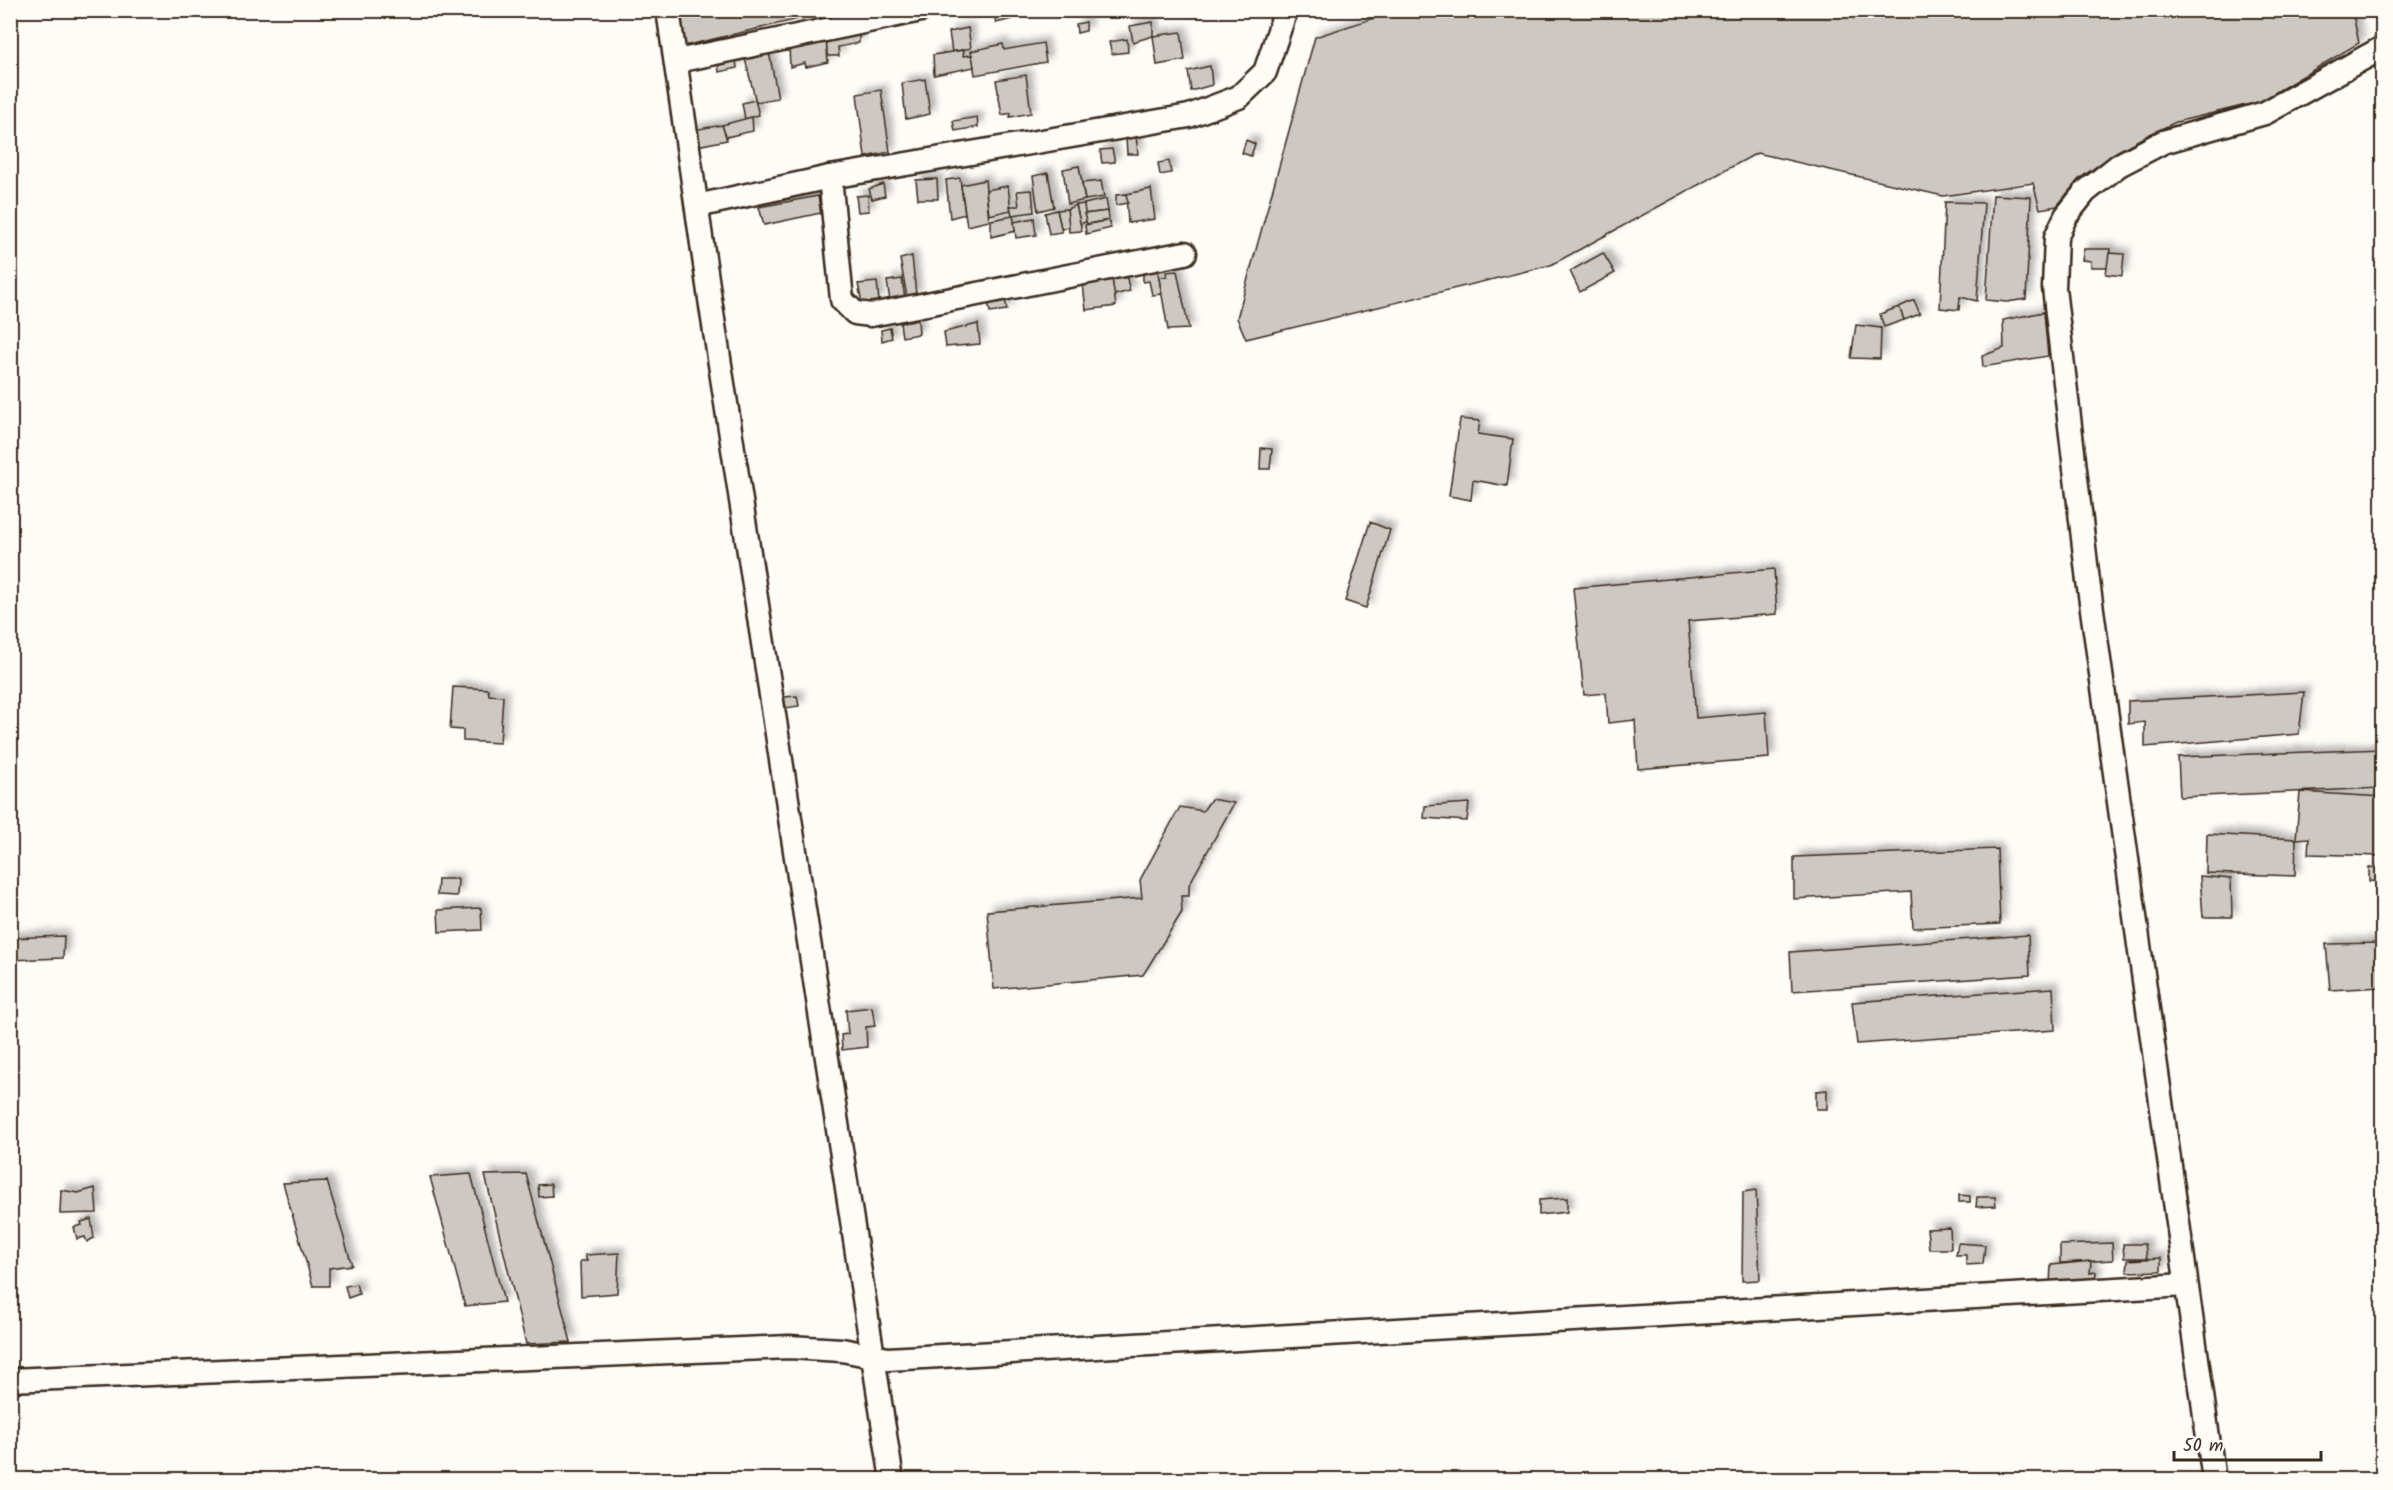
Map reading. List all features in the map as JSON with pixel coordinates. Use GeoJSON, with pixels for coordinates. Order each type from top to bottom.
{"type":"FeatureCollection","features":[{"type":"Feature","properties":{"kind":"street"},"geometry":{"type":"LineString","coordinates":[[668,10],[892,1479]]}},
{"type":"Feature","properties":{"kind":"street"},"geometry":{"type":"LineString","coordinates":[[677,61],[921,10]]}},
{"type":"Feature","properties":{"kind":"street"},"geometry":{"type":"LineString","coordinates":[[697,206],[830,177],[1189,116],[1239,97],[1265,72],[1286,10]]}},
{"type":"Feature","properties":{"kind":"street"},"geometry":{"type":"LineString","coordinates":[[2214,1479],[2088,581],[2055,288],[2056,237],[2066,216],[2085,192],[2119,165],[2163,142],[2265,113],[2382,48]]}},
{"type":"Feature","properties":{"kind":"street"},"geometry":{"type":"LineString","coordinates":[[830,177],[842,300],[855,313],[871,315],[1185,253]]}},
{"type":"Feature","properties":{"kind":"street"},"geometry":{"type":"LineString","coordinates":[[10,1380],[789,1347],[842,1350],[888,1359],[2186,1285]]}},
{"type":"Feature","properties":{"kind":"building"},"geometry":{"type":"Polygon","coordinates":[[[674,10],[837,10],[680,47],[674,10]]]}},
{"type":"Feature","properties":{"kind":"building"},"geometry":{"type":"Polygon","coordinates":[[[993,10],[1010,10],[1012,19],[996,23],[993,10]]]}},
{"type":"Feature","properties":{"kind":"building"},"geometry":{"type":"Polygon","coordinates":[[[1399,10],[2352,10],[2359,43],[2259,102],[2176,122],[2118,151],[2079,179],[2057,206],[2040,209],[2033,183],[1943,196],[1757,153],[1551,265],[1246,339],[1237,318],[1315,37],[1399,10]]]}},
{"type":"Feature","properties":{"kind":"building"},"geometry":{"type":"Polygon","coordinates":[[[1086,22],[1086,31],[1077,33],[1076,24],[1086,22]]]}},
{"type":"Feature","properties":{"kind":"building"},"geometry":{"type":"Polygon","coordinates":[[[1153,22],[1153,36],[1133,42],[1130,26],[1153,22]]]}},
{"type":"Feature","properties":{"kind":"building"},"geometry":{"type":"Polygon","coordinates":[[[968,28],[971,48],[952,52],[949,32],[968,28]]]}},
{"type":"Feature","properties":{"kind":"building"},"geometry":{"type":"Polygon","coordinates":[[[859,32],[859,43],[838,47],[839,56],[827,56],[826,40],[859,32]]]}},
{"type":"Feature","properties":{"kind":"building"},"geometry":{"type":"Polygon","coordinates":[[[1181,32],[1185,60],[1157,65],[1153,36],[1181,32]]]}},
{"type":"Feature","properties":{"kind":"building"},"geometry":{"type":"Polygon","coordinates":[[[1127,39],[1128,52],[1112,54],[1109,42],[1127,39]]]}},
{"type":"Feature","properties":{"kind":"building"},"geometry":{"type":"Polygon","coordinates":[[[826,40],[828,62],[806,67],[805,63],[790,67],[789,46],[826,40]]]}},
{"type":"Feature","properties":{"kind":"building"},"geometry":{"type":"Polygon","coordinates":[[[1043,43],[1046,62],[975,75],[971,51],[1003,44],[1004,50],[1043,43]]]}},
{"type":"Feature","properties":{"kind":"building"},"geometry":{"type":"Polygon","coordinates":[[[964,50],[963,56],[972,55],[974,67],[934,75],[933,55],[964,50]]]}},
{"type":"Feature","properties":{"kind":"building"},"geometry":{"type":"Polygon","coordinates":[[[769,52],[778,98],[756,102],[745,59],[769,52]]]}},
{"type":"Feature","properties":{"kind":"building"},"geometry":{"type":"Polygon","coordinates":[[[736,59],[737,68],[719,72],[718,63],[736,59]]]}},
{"type":"Feature","properties":{"kind":"building"},"geometry":{"type":"Polygon","coordinates":[[[1210,66],[1212,85],[1191,91],[1188,71],[1210,66]]]}},
{"type":"Feature","properties":{"kind":"building"},"geometry":{"type":"Polygon","coordinates":[[[1026,75],[1031,113],[1010,117],[1011,113],[1002,115],[996,80],[1026,75]]]}},
{"type":"Feature","properties":{"kind":"building"},"geometry":{"type":"Polygon","coordinates":[[[925,79],[930,114],[906,119],[902,83],[925,79]]]}},
{"type":"Feature","properties":{"kind":"building"},"geometry":{"type":"Polygon","coordinates":[[[881,90],[890,152],[865,157],[857,94],[881,90]]]}},
{"type":"Feature","properties":{"kind":"building"},"geometry":{"type":"Polygon","coordinates":[[[755,100],[759,115],[745,119],[742,103],[755,100]]]}},
{"type":"Feature","properties":{"kind":"building"},"geometry":{"type":"Polygon","coordinates":[[[752,117],[753,131],[726,137],[722,125],[752,117]]]}},
{"type":"Feature","properties":{"kind":"building"},"geometry":{"type":"Polygon","coordinates":[[[977,117],[978,127],[955,131],[953,121],[977,117]]]}},
{"type":"Feature","properties":{"kind":"building"},"geometry":{"type":"Polygon","coordinates":[[[722,125],[727,140],[697,146],[693,130],[722,125]]]}},
{"type":"Feature","properties":{"kind":"building"},"geometry":{"type":"Polygon","coordinates":[[[1136,136],[1138,154],[1127,154],[1126,138],[1136,136]]]}},
{"type":"Feature","properties":{"kind":"building"},"geometry":{"type":"Polygon","coordinates":[[[1246,140],[1255,144],[1251,156],[1242,153],[1246,140]]]}},
{"type":"Feature","properties":{"kind":"building"},"geometry":{"type":"Polygon","coordinates":[[[1112,149],[1115,162],[1102,163],[1100,150],[1112,149]]]}},
{"type":"Feature","properties":{"kind":"building"},"geometry":{"type":"Polygon","coordinates":[[[1169,161],[1171,173],[1160,175],[1158,163],[1169,161]]]}},
{"type":"Feature","properties":{"kind":"building"},"geometry":{"type":"Polygon","coordinates":[[[1079,166],[1085,200],[1068,204],[1063,169],[1079,166]]]}},
{"type":"Feature","properties":{"kind":"building"},"geometry":{"type":"Polygon","coordinates":[[[1048,173],[1054,207],[1038,211],[1033,176],[1048,173]]]}},
{"type":"Feature","properties":{"kind":"building"},"geometry":{"type":"Polygon","coordinates":[[[960,178],[965,214],[950,218],[946,180],[960,178]]]}},
{"type":"Feature","properties":{"kind":"building"},"geometry":{"type":"Polygon","coordinates":[[[937,179],[938,199],[918,199],[916,180],[937,179]]]}},
{"type":"Feature","properties":{"kind":"building"},"geometry":{"type":"Polygon","coordinates":[[[985,180],[989,221],[967,226],[961,185],[985,180]]]}},
{"type":"Feature","properties":{"kind":"building"},"geometry":{"type":"Polygon","coordinates":[[[1101,181],[1104,197],[1085,200],[1082,183],[1101,181]]]}},
{"type":"Feature","properties":{"kind":"building"},"geometry":{"type":"Polygon","coordinates":[[[883,184],[885,196],[872,199],[869,189],[883,184]]]}},
{"type":"Feature","properties":{"kind":"building"},"geometry":{"type":"Polygon","coordinates":[[[1008,186],[1011,210],[989,215],[986,190],[1008,186]]]}},
{"type":"Feature","properties":{"kind":"building"},"geometry":{"type":"Polygon","coordinates":[[[1151,189],[1155,219],[1128,223],[1126,194],[1151,189]]]}},
{"type":"Feature","properties":{"kind":"building"},"geometry":{"type":"Polygon","coordinates":[[[1032,190],[1034,212],[1012,215],[1010,206],[1019,206],[1017,191],[1032,190]]]}},
{"type":"Feature","properties":{"kind":"building"},"geometry":{"type":"Polygon","coordinates":[[[1126,194],[1128,203],[1116,205],[1116,195],[1126,194]]]}},
{"type":"Feature","properties":{"kind":"building"},"geometry":{"type":"Polygon","coordinates":[[[868,195],[869,211],[858,212],[856,196],[868,195]]]}},
{"type":"Feature","properties":{"kind":"building"},"geometry":{"type":"Polygon","coordinates":[[[1993,195],[2031,197],[2026,299],[2007,302],[1986,300],[1993,195]]]}},
{"type":"Feature","properties":{"kind":"building"},"geometry":{"type":"Polygon","coordinates":[[[818,196],[821,213],[764,225],[759,207],[818,196]]]}},
{"type":"Feature","properties":{"kind":"building"},"geometry":{"type":"Polygon","coordinates":[[[1106,199],[1108,211],[1084,214],[1084,204],[1106,199]]]}},
{"type":"Feature","properties":{"kind":"building"},"geometry":{"type":"Polygon","coordinates":[[[1945,202],[1984,203],[1977,301],[1960,297],[1959,310],[1940,308],[1945,202]]]}},
{"type":"Feature","properties":{"kind":"building"},"geometry":{"type":"Polygon","coordinates":[[[1084,204],[1086,222],[1080,224],[1076,205],[1084,204]]]}},
{"type":"Feature","properties":{"kind":"building"},"geometry":{"type":"Polygon","coordinates":[[[1076,205],[1082,231],[1069,232],[1067,209],[1076,205]]]}},
{"type":"Feature","properties":{"kind":"building"},"geometry":{"type":"Polygon","coordinates":[[[1067,209],[1069,227],[1061,229],[1057,210],[1067,209]]]}},
{"type":"Feature","properties":{"kind":"building"},"geometry":{"type":"Polygon","coordinates":[[[1057,210],[1062,232],[1049,234],[1045,213],[1057,210]]]}},
{"type":"Feature","properties":{"kind":"building"},"geometry":{"type":"Polygon","coordinates":[[[1108,211],[1109,220],[1087,224],[1084,214],[1108,211]]]}},
{"type":"Feature","properties":{"kind":"building"},"geometry":{"type":"Polygon","coordinates":[[[1013,216],[1016,231],[991,237],[991,220],[1013,216]]]}},
{"type":"Feature","properties":{"kind":"building"},"geometry":{"type":"Polygon","coordinates":[[[1034,218],[1036,235],[1016,238],[1014,222],[1034,218]]]}},
{"type":"Feature","properties":{"kind":"building"},"geometry":{"type":"Polygon","coordinates":[[[1109,220],[1111,228],[1086,234],[1085,225],[1109,220]]]}},
{"type":"Feature","properties":{"kind":"building"},"geometry":{"type":"Polygon","coordinates":[[[2084,249],[2110,249],[2108,267],[2091,267],[2091,261],[2082,260],[2084,249]]]}},
{"type":"Feature","properties":{"kind":"building"},"geometry":{"type":"Polygon","coordinates":[[[1603,253],[1615,273],[1580,292],[1570,271],[1603,253]]]}},
{"type":"Feature","properties":{"kind":"building"},"geometry":{"type":"Polygon","coordinates":[[[2109,253],[2124,254],[2122,276],[2106,274],[2109,253]]]}},
{"type":"Feature","properties":{"kind":"building"},"geometry":{"type":"Polygon","coordinates":[[[912,256],[916,295],[907,297],[900,259],[912,256]]]}},
{"type":"Feature","properties":{"kind":"building"},"geometry":{"type":"Polygon","coordinates":[[[1157,268],[1162,294],[1152,295],[1149,281],[1143,282],[1143,270],[1157,268]]]}},
{"type":"Feature","properties":{"kind":"building"},"geometry":{"type":"Polygon","coordinates":[[[1177,271],[1189,329],[1168,330],[1159,278],[1167,276],[1166,272],[1177,271]]]}},
{"type":"Feature","properties":{"kind":"building"},"geometry":{"type":"Polygon","coordinates":[[[1126,275],[1130,291],[1114,295],[1112,278],[1126,275]]]}},
{"type":"Feature","properties":{"kind":"building"},"geometry":{"type":"Polygon","coordinates":[[[1112,278],[1116,306],[1086,310],[1083,284],[1112,278]]]}},
{"type":"Feature","properties":{"kind":"building"},"geometry":{"type":"Polygon","coordinates":[[[902,279],[905,299],[890,301],[887,281],[902,279]]]}},
{"type":"Feature","properties":{"kind":"building"},"geometry":{"type":"Polygon","coordinates":[[[877,282],[879,301],[862,303],[858,284],[877,282]]]}},
{"type":"Feature","properties":{"kind":"building"},"geometry":{"type":"Polygon","coordinates":[[[1005,298],[1007,310],[990,312],[988,301],[1005,298]]]}},
{"type":"Feature","properties":{"kind":"building"},"geometry":{"type":"Polygon","coordinates":[[[1914,300],[1920,314],[1904,320],[1899,307],[1914,300]]]}},
{"type":"Feature","properties":{"kind":"building"},"geometry":{"type":"Polygon","coordinates":[[[1899,307],[1904,320],[1884,327],[1880,314],[1899,307]]]}},
{"type":"Feature","properties":{"kind":"building"},"geometry":{"type":"Polygon","coordinates":[[[2044,312],[2048,356],[1983,367],[1982,356],[2004,348],[2003,320],[2044,312]]]}},
{"type":"Feature","properties":{"kind":"building"},"geometry":{"type":"Polygon","coordinates":[[[918,320],[919,334],[902,337],[900,323],[918,320]]]}},
{"type":"Feature","properties":{"kind":"building"},"geometry":{"type":"Polygon","coordinates":[[[978,324],[980,344],[946,347],[944,332],[978,324]]]}},
{"type":"Feature","properties":{"kind":"building"},"geometry":{"type":"Polygon","coordinates":[[[1856,325],[1881,328],[1880,359],[1851,358],[1856,325]]]}},
{"type":"Feature","properties":{"kind":"building"},"geometry":{"type":"Polygon","coordinates":[[[890,328],[892,338],[882,341],[881,330],[890,328]]]}},
{"type":"Feature","properties":{"kind":"building"},"geometry":{"type":"Polygon","coordinates":[[[1460,419],[1480,421],[1478,434],[1513,439],[1507,486],[1473,480],[1471,500],[1449,496],[1460,419]]]}},
{"type":"Feature","properties":{"kind":"building"},"geometry":{"type":"Polygon","coordinates":[[[1261,448],[1272,449],[1270,469],[1260,469],[1261,448]]]}},
{"type":"Feature","properties":{"kind":"building"},"geometry":{"type":"Polygon","coordinates":[[[1370,522],[1390,530],[1366,608],[1345,601],[1370,522]]]}},
{"type":"Feature","properties":{"kind":"building"},"geometry":{"type":"Polygon","coordinates":[[[1774,569],[1777,614],[1688,621],[1696,718],[1766,712],[1769,758],[1638,769],[1635,720],[1608,723],[1606,693],[1584,695],[1573,588],[1774,569]]]}},
{"type":"Feature","properties":{"kind":"building"},"geometry":{"type":"Polygon","coordinates":[[[453,687],[488,689],[489,695],[503,696],[500,743],[463,741],[463,730],[450,729],[453,687]]]}},
{"type":"Feature","properties":{"kind":"building"},"geometry":{"type":"Polygon","coordinates":[[[2304,692],[2299,734],[2145,747],[2145,722],[2128,724],[2128,701],[2304,692]]]}},
{"type":"Feature","properties":{"kind":"building"},"geometry":{"type":"Polygon","coordinates":[[[797,696],[799,706],[786,708],[784,697],[797,696]]]}},
{"type":"Feature","properties":{"kind":"building"},"geometry":{"type":"Polygon","coordinates":[[[2382,749],[2382,788],[2180,797],[2178,757],[2382,749]]]}},
{"type":"Feature","properties":{"kind":"building"},"geometry":{"type":"Polygon","coordinates":[[[2300,792],[2382,797],[2382,856],[2308,854],[2309,838],[2296,839],[2300,792]]]}},
{"type":"Feature","properties":{"kind":"building"},"geometry":{"type":"Polygon","coordinates":[[[1211,799],[1234,803],[1189,885],[1189,896],[1181,896],[1182,912],[1143,975],[994,989],[987,911],[1142,898],[1140,880],[1180,807],[1203,811],[1211,799]]]}},
{"type":"Feature","properties":{"kind":"building"},"geometry":{"type":"Polygon","coordinates":[[[1469,803],[1467,821],[1424,818],[1425,806],[1469,803]]]}},
{"type":"Feature","properties":{"kind":"building"},"geometry":{"type":"Polygon","coordinates":[[[2207,834],[2296,839],[2295,876],[2206,873],[2207,834]]]}},
{"type":"Feature","properties":{"kind":"building"},"geometry":{"type":"Polygon","coordinates":[[[1997,849],[2000,924],[1913,928],[1911,892],[1794,899],[1794,857],[1997,849]]]}},
{"type":"Feature","properties":{"kind":"building"},"geometry":{"type":"Polygon","coordinates":[[[2369,867],[2382,868],[2382,882],[2369,881],[2369,867]]]}},
{"type":"Feature","properties":{"kind":"building"},"geometry":{"type":"Polygon","coordinates":[[[2200,876],[2231,879],[2232,917],[2203,917],[2200,876]]]}},
{"type":"Feature","properties":{"kind":"building"},"geometry":{"type":"Polygon","coordinates":[[[438,879],[458,879],[457,896],[437,895],[438,879]]]}},
{"type":"Feature","properties":{"kind":"building"},"geometry":{"type":"Polygon","coordinates":[[[481,908],[482,930],[439,932],[438,910],[481,908]]]}},
{"type":"Feature","properties":{"kind":"building"},"geometry":{"type":"Polygon","coordinates":[[[2028,935],[2030,975],[1792,991],[1790,952],[2028,935]]]}},
{"type":"Feature","properties":{"kind":"building"},"geometry":{"type":"Polygon","coordinates":[[[64,936],[63,958],[10,960],[10,938],[64,936]]]}},
{"type":"Feature","properties":{"kind":"building"},"geometry":{"type":"Polygon","coordinates":[[[2382,943],[2382,987],[2330,990],[2326,944],[2382,943]]]}},
{"type":"Feature","properties":{"kind":"building"},"geometry":{"type":"Polygon","coordinates":[[[2053,988],[2055,1030],[1857,1044],[1852,1002],[2053,988]]]}},
{"type":"Feature","properties":{"kind":"building"},"geometry":{"type":"Polygon","coordinates":[[[872,1007],[875,1026],[866,1027],[867,1047],[842,1050],[841,1035],[848,1034],[846,1010],[872,1007]]]}},
{"type":"Feature","properties":{"kind":"building"},"geometry":{"type":"Polygon","coordinates":[[[1827,1090],[1827,1109],[1816,1109],[1816,1091],[1827,1090]]]}},
{"type":"Feature","properties":{"kind":"building"},"geometry":{"type":"Polygon","coordinates":[[[471,1174],[504,1302],[465,1306],[430,1177],[471,1174]]]}},
{"type":"Feature","properties":{"kind":"building"},"geometry":{"type":"Polygon","coordinates":[[[526,1174],[571,1342],[526,1344],[485,1175],[526,1174]]]}},
{"type":"Feature","properties":{"kind":"building"},"geometry":{"type":"Polygon","coordinates":[[[327,1181],[352,1265],[329,1268],[329,1286],[313,1286],[283,1183],[327,1181]]]}},
{"type":"Feature","properties":{"kind":"building"},"geometry":{"type":"Polygon","coordinates":[[[551,1184],[552,1196],[539,1197],[538,1185],[551,1184]]]}},
{"type":"Feature","properties":{"kind":"building"},"geometry":{"type":"Polygon","coordinates":[[[95,1188],[97,1213],[60,1214],[61,1190],[78,1193],[95,1188]]]}},
{"type":"Feature","properties":{"kind":"building"},"geometry":{"type":"Polygon","coordinates":[[[1756,1190],[1760,1280],[1742,1281],[1743,1192],[1756,1190]]]}},
{"type":"Feature","properties":{"kind":"building"},"geometry":{"type":"Polygon","coordinates":[[[1959,1195],[1970,1196],[1970,1202],[1959,1202],[1959,1195]]]}},
{"type":"Feature","properties":{"kind":"building"},"geometry":{"type":"Polygon","coordinates":[[[1977,1197],[1995,1197],[1996,1206],[1976,1207],[1977,1197]]]}},
{"type":"Feature","properties":{"kind":"building"},"geometry":{"type":"Polygon","coordinates":[[[1567,1198],[1567,1212],[1539,1215],[1539,1200],[1567,1198]]]}},
{"type":"Feature","properties":{"kind":"building"},"geometry":{"type":"Polygon","coordinates":[[[91,1219],[94,1238],[87,1242],[85,1237],[77,1239],[74,1227],[91,1219]]]}},
{"type":"Feature","properties":{"kind":"building"},"geometry":{"type":"Polygon","coordinates":[[[1950,1228],[1951,1249],[1929,1249],[1927,1229],[1950,1228]]]}},
{"type":"Feature","properties":{"kind":"building"},"geometry":{"type":"Polygon","coordinates":[[[1958,1243],[1985,1245],[1983,1264],[1966,1265],[1966,1255],[1956,1255],[1958,1243]]]}},
{"type":"Feature","properties":{"kind":"building"},"geometry":{"type":"Polygon","coordinates":[[[2112,1243],[2113,1260],[2060,1263],[2060,1245],[2112,1243]]]}},
{"type":"Feature","properties":{"kind":"building"},"geometry":{"type":"Polygon","coordinates":[[[2123,1244],[2145,1244],[2147,1258],[2124,1258],[2123,1244]]]}},
{"type":"Feature","properties":{"kind":"building"},"geometry":{"type":"Polygon","coordinates":[[[619,1253],[617,1293],[581,1296],[580,1261],[587,1261],[585,1255],[619,1253]]]}},
{"type":"Feature","properties":{"kind":"building"},"geometry":{"type":"Polygon","coordinates":[[[2161,1258],[2161,1271],[2127,1272],[2128,1260],[2161,1258]]]}},
{"type":"Feature","properties":{"kind":"building"},"geometry":{"type":"Polygon","coordinates":[[[2091,1261],[2090,1273],[2096,1272],[2095,1282],[2050,1284],[2051,1265],[2091,1261]]]}},
{"type":"Feature","properties":{"kind":"building"},"geometry":{"type":"Polygon","coordinates":[[[356,1284],[359,1294],[348,1298],[345,1286],[356,1284]]]}}]}
